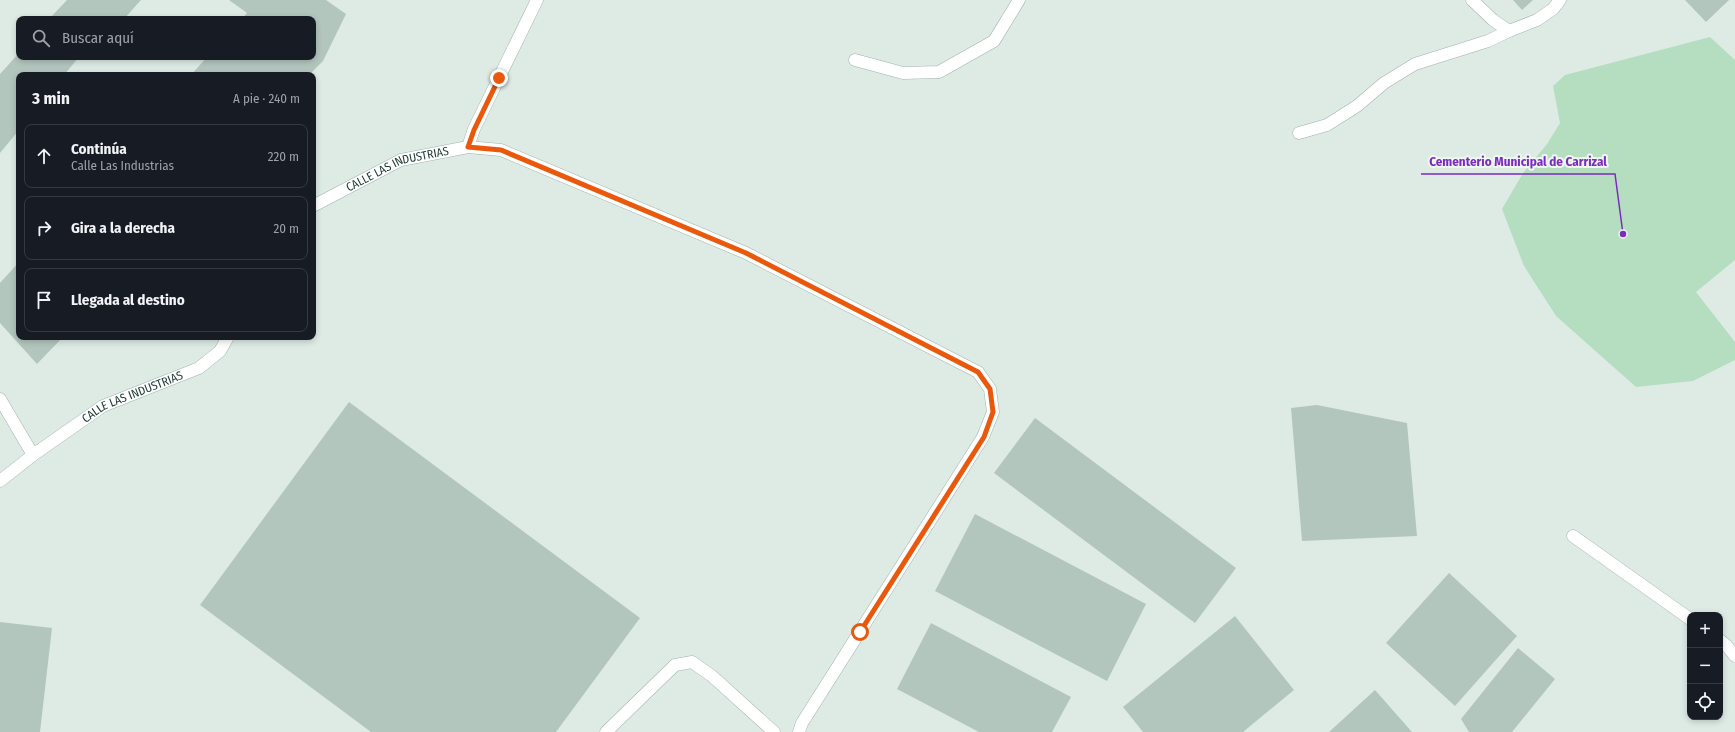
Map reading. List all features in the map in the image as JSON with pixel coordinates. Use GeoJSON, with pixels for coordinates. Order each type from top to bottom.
{"type":"FeatureCollection","features":[{"type":"Feature","properties":{"kind":"street"},"geometry":{"type":"LineString","coordinates":[[468,147],[474,130],[537,0]]}},
{"type":"Feature","properties":{"kind":"street"},"geometry":{"type":"LineString","coordinates":[[855,60],[903,73],[940,72],[994,41],[1019,0]]}},
{"type":"Feature","properties":{"kind":"street"},"geometry":{"type":"LineString","coordinates":[[1472,0],[1493,20],[1509,31]]}},
{"type":"Feature","properties":{"kind":"street"},"geometry":{"type":"LineString","coordinates":[[1299,133],[1327,125],[1357,106],[1384,83],[1415,64],[1488,41],[1537,20],[1553,9],[1560,0]]}},
{"type":"Feature","properties":{"kind":"street","name":"CALLE LAS INDUSTRIAS"},"geometry":{"type":"LineString","coordinates":[[316,204],[401,160],[468,147],[501,150],[746,253],[978,372],[990,389],[993,412],[984,437],[802,723],[799,732]]}},
{"type":"Feature","properties":{"kind":"street","name":"CALLE LAS INDUSTRIAS"},"geometry":{"type":"LineString","coordinates":[[0,481],[34,455],[104,406],[199,368],[220,351],[226,340]]}},
{"type":"Feature","properties":{"kind":"street"},"geometry":{"type":"LineString","coordinates":[[0,399],[34,455]]}},
{"type":"Feature","properties":{"kind":"street"},"geometry":{"type":"LineString","coordinates":[[1573,536],[1687,617]]}},
{"type":"Feature","properties":{"kind":"street"},"geometry":{"type":"LineString","coordinates":[[1723,642],[1735,656]]}},
{"type":"Feature","properties":{"kind":"street"},"geometry":{"type":"LineString","coordinates":[[606,732],[675,665],[692,662],[712,676],[774,732]]}},
{"type":"Feature","properties":{"kind":"green space"},"geometry":{"type":"Polygon","coordinates":[[[1710,37],[1735,60],[1735,260],[1696,292],[1735,342],[1735,360],[1693,381],[1636,387],[1556,316],[1524,266],[1502,209],[1523,173],[1547,144],[1560,123],[1553,86],[1565,75],[1710,37]]]}},
{"type":"Feature","properties":{"kind":"building"},"geometry":{"type":"Polygon","coordinates":[[[67,0],[141,0],[127,16],[52,16],[67,0]]]}},
{"type":"Feature","properties":{"kind":"building"},"geometry":{"type":"Polygon","coordinates":[[[229,0],[326,0],[346,14],[323,61],[312,72],[194,72],[204,60],[316,60],[316,16],[244,16],[247,13],[229,0]]]}},
{"type":"Feature","properties":{"kind":"building"},"geometry":{"type":"Polygon","coordinates":[[[1513,0],[1533,0],[1522,10],[1513,0]]]}},
{"type":"Feature","properties":{"kind":"building"},"geometry":{"type":"Polygon","coordinates":[[[1685,0],[1729,0],[1706,22],[1685,0]]]}},
{"type":"Feature","properties":{"kind":"building"},"geometry":{"type":"Polygon","coordinates":[[[16,56],[16,60],[76,60],[66,72],[16,72],[16,134],[0,153],[0,74],[16,56]]]}},
{"type":"Feature","properties":{"kind":"building"},"geometry":{"type":"Polygon","coordinates":[[[16,265],[16,340],[60,340],[37,364],[0,323],[0,283],[16,265]]]}},
{"type":"Feature","properties":{"kind":"building"},"geometry":{"type":"Polygon","coordinates":[[[349,402],[640,618],[556,732],[371,732],[200,605],[349,402]]]}},
{"type":"Feature","properties":{"kind":"building"},"geometry":{"type":"Polygon","coordinates":[[[1317,405],[1407,423],[1417,536],[1302,541],[1291,408],[1317,405]]]}},
{"type":"Feature","properties":{"kind":"building"},"geometry":{"type":"Polygon","coordinates":[[[1035,418],[1236,568],[1195,623],[994,473],[1035,418]]]}},
{"type":"Feature","properties":{"kind":"building"},"geometry":{"type":"Polygon","coordinates":[[[975,514],[1146,604],[1107,681],[935,591],[975,514]]]}},
{"type":"Feature","properties":{"kind":"building"},"geometry":{"type":"Polygon","coordinates":[[[1449,573],[1517,636],[1455,706],[1386,643],[1449,573]]]}},
{"type":"Feature","properties":{"kind":"building"},"geometry":{"type":"Polygon","coordinates":[[[1235,616],[1294,690],[1243,732],[1143,732],[1123,707],[1235,616]]]}},
{"type":"Feature","properties":{"kind":"building"},"geometry":{"type":"Polygon","coordinates":[[[0,622],[52,628],[40,732],[0,732],[0,622]]]}},
{"type":"Feature","properties":{"kind":"building"},"geometry":{"type":"Polygon","coordinates":[[[931,623],[1071,697],[1052,732],[979,732],[897,689],[931,623]]]}},
{"type":"Feature","properties":{"kind":"building"},"geometry":{"type":"Polygon","coordinates":[[[1518,648],[1555,679],[1512,732],[1469,732],[1461,719],[1518,648]]]}},
{"type":"Feature","properties":{"kind":"building"},"geometry":{"type":"Polygon","coordinates":[[[1375,690],[1412,732],[1329,732],[1375,690]]]}},
{"type":"Feature","properties":{"kind":"place","name":"Cementerio Municipal de Carrizal"},"geometry":{"type":"Point","coordinates":[1623,234]}},
{"type":"Feature","properties":{"kind":"route"},"geometry":{"type":"LineString","coordinates":[[499,78],[474,130],[468,147],[501,150],[746,253],[978,372],[990,389],[993,412],[984,437],[860,632]]}}]}
